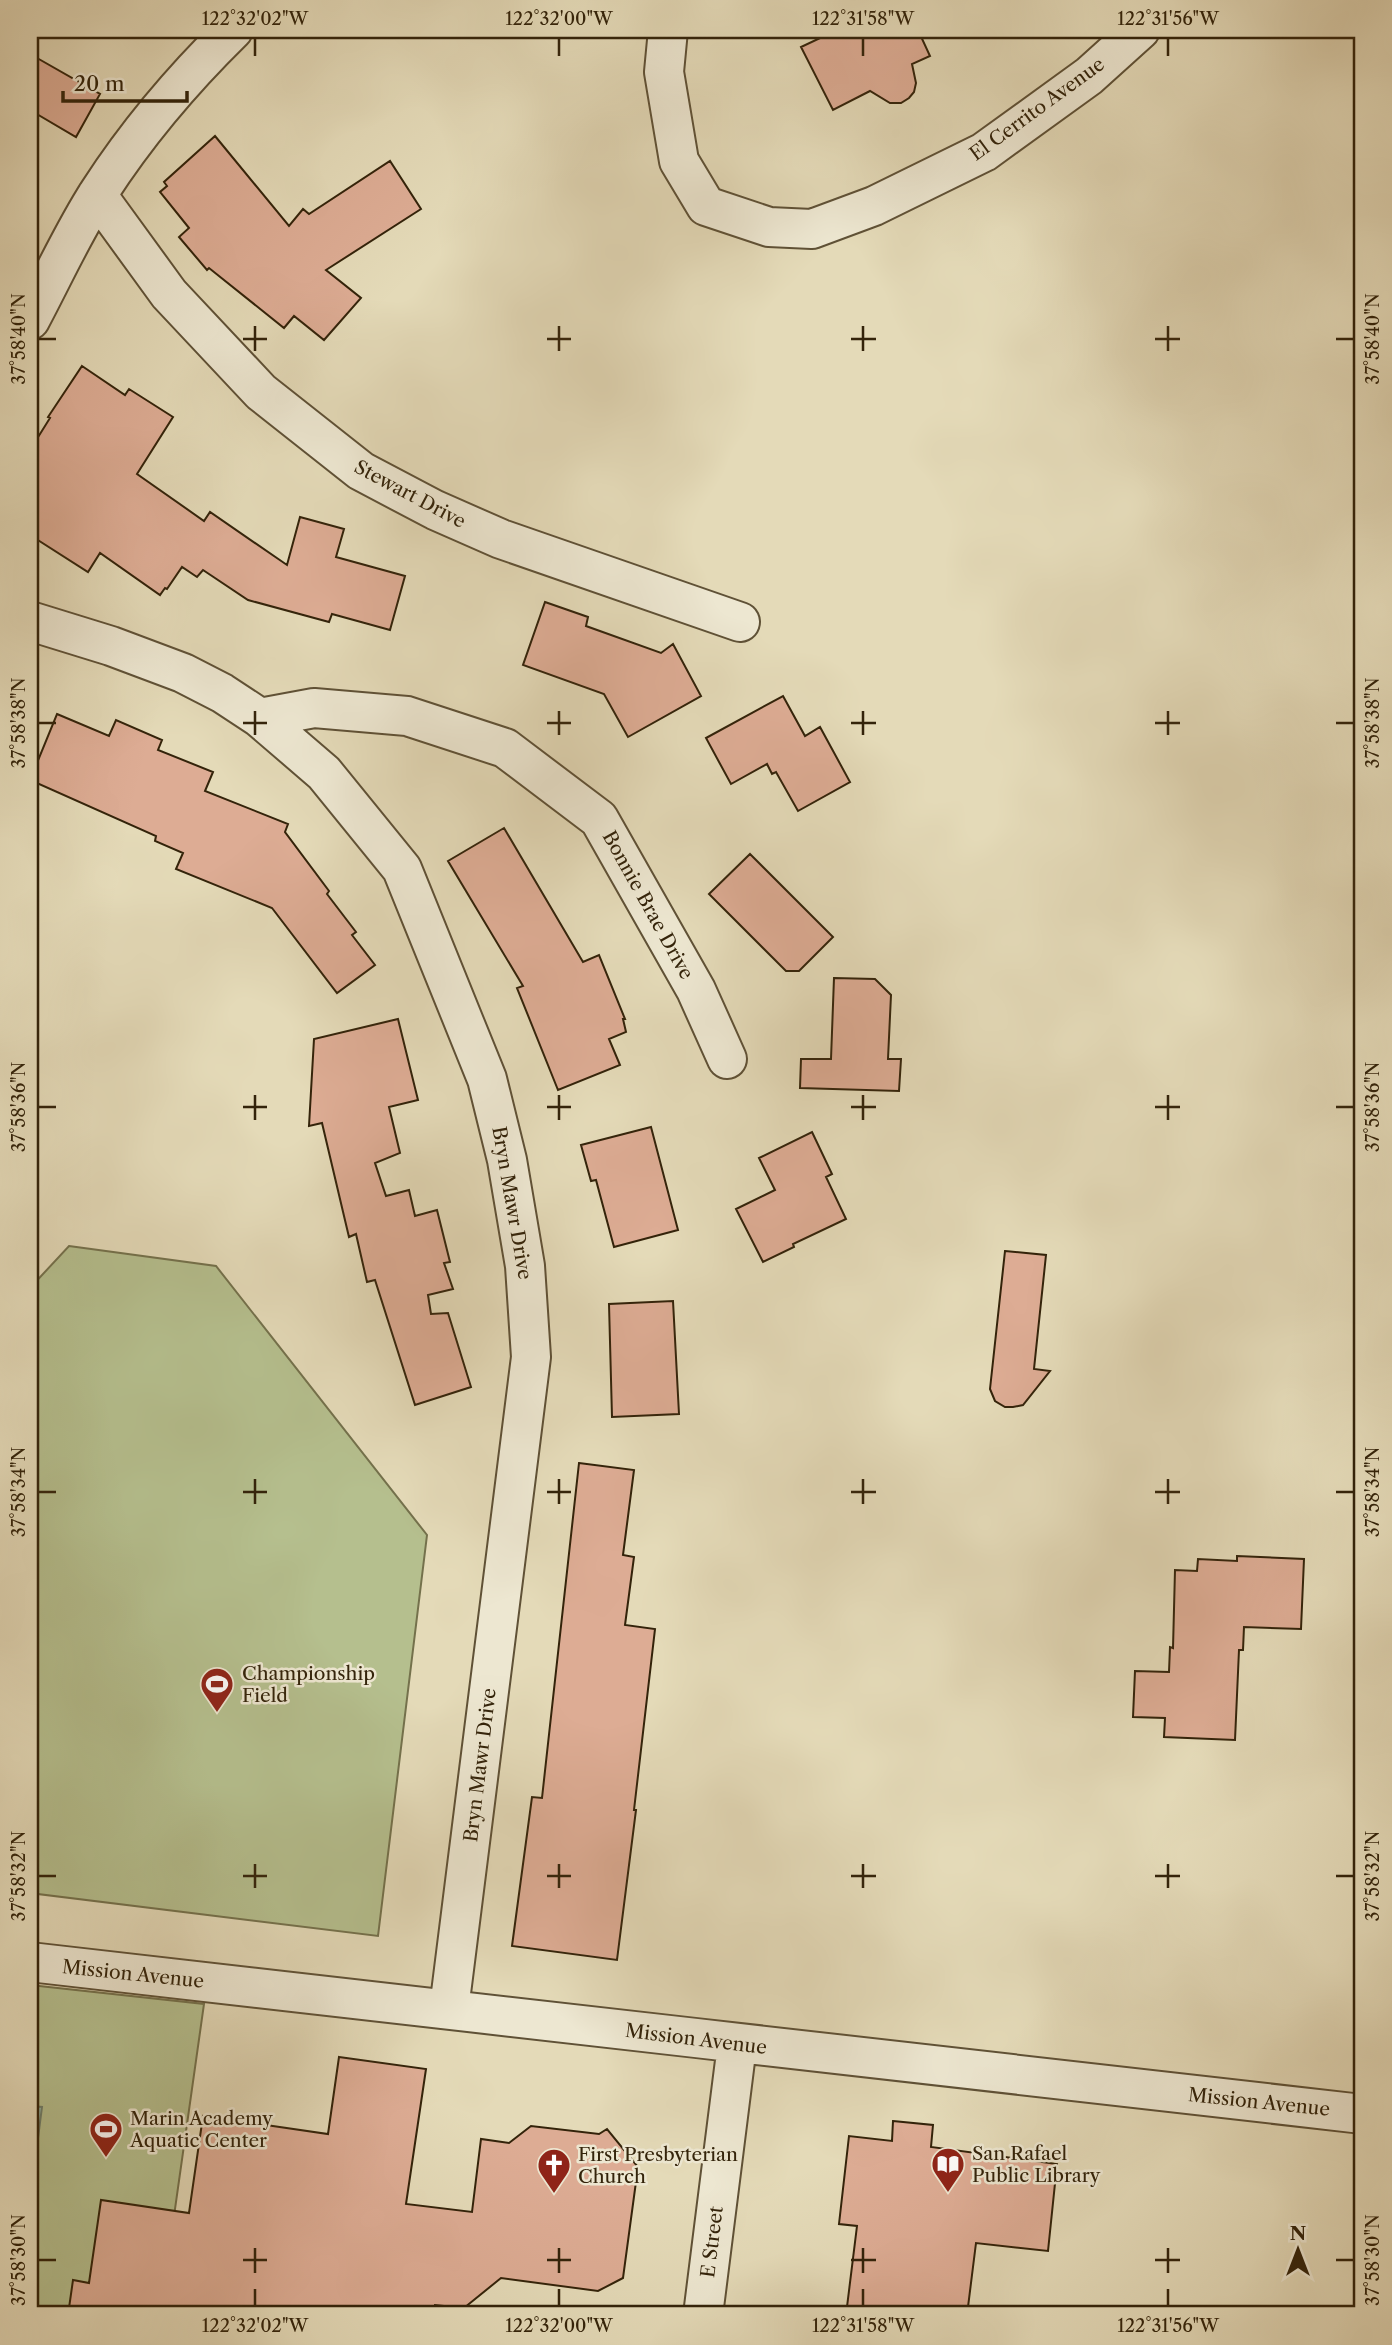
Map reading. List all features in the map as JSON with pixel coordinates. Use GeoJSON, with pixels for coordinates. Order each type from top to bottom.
{"type":"FeatureCollection","features":[{"type":"Feature","properties":{"kind":"street"},"geometry":{"type":"LineString","coordinates":[[30,320],[97,195],[129,148],[207,55],[233,30]]}},
{"type":"Feature","properties":{"kind":"street","name":"El Cerrito Avenue"},"geometry":{"type":"LineString","coordinates":[[668,30],[664,72],[679,162],[706,206],[769,226],[812,229],[874,206],[984,152],[1089,76],[1140,30]]}},
{"type":"Feature","properties":{"kind":"street","name":"Stewart Drive"},"geometry":{"type":"LineString","coordinates":[[97,195],[169,294],[261,392],[361,471],[435,510],[501,539],[740,622]]}},
{"type":"Feature","properties":{"kind":"street","name":"Bryn Mawr Drive"},"geometry":{"type":"LineString","coordinates":[[30,621],[111,646],[183,673],[222,693],[260,718],[324,773],[402,869],[486,1079],[507,1160],[525,1266],[531,1357],[449,2009]]}},
{"type":"Feature","properties":{"kind":"street","name":"Bonnie Brae Drive"},"geometry":{"type":"LineString","coordinates":[[260,718],[314,708],[407,716],[505,748],[599,819],[696,990],[727,1059]]}},
{"type":"Feature","properties":{"kind":"street","name":"Mission Avenue"},"geometry":{"type":"LineString","coordinates":[[30,1962],[449,2009],[737,2045],[1356,2113]]}},
{"type":"Feature","properties":{"kind":"street","name":"E Street"},"geometry":{"type":"LineString","coordinates":[[703,2315],[737,2045]]}},
{"type":"Feature","properties":{"kind":"shaded area","name":"Championship Field"},"geometry":{"type":"Polygon","coordinates":[[[69,1246],[216,1266],[427,1535],[378,1936],[30,1893],[30,1288],[69,1246]]]}},
{"type":"Feature","properties":{"kind":"shaded area","name":"Marin Academy Aquatic Center"},"geometry":{"type":"Polygon","coordinates":[[[30,1985],[204,2004],[160,2315],[30,2315],[30,1985]]]}},
{"type":"Feature","properties":{"kind":"shaded area"},"geometry":{"type":"Polygon","coordinates":[[[30,2106],[42,2107],[30,2200],[30,2106]]]}},
{"type":"Feature","properties":{"kind":"building"},"geometry":{"type":"Polygon","coordinates":[[[837,30],[918,30],[930,56],[912,64],[916,83],[909,98],[901,103],[890,103],[870,91],[833,110],[801,47],[837,30]]]}},
{"type":"Feature","properties":{"kind":"building"},"geometry":{"type":"Polygon","coordinates":[[[30,54],[100,94],[76,137],[30,110],[30,54]]]}},
{"type":"Feature","properties":{"kind":"building"},"geometry":{"type":"Polygon","coordinates":[[[215,136],[289,226],[303,209],[309,214],[390,161],[421,209],[326,270],[361,298],[324,340],[294,316],[284,328],[209,268],[207,270],[179,237],[189,228],[160,192],[167,186],[164,182],[215,136]]]}},
{"type":"Feature","properties":{"kind":"building"},"geometry":{"type":"Polygon","coordinates":[[[82,366],[125,395],[129,389],[173,417],[137,474],[204,521],[210,512],[287,565],[300,517],[344,529],[336,557],[405,576],[390,630],[332,614],[329,622],[248,600],[203,570],[197,577],[182,567],[160,595],[100,553],[88,572],[30,535],[30,450],[82,366]]]}},
{"type":"Feature","properties":{"kind":"building"},"geometry":{"type":"Polygon","coordinates":[[[545,602],[588,617],[586,626],[661,653],[673,644],[701,696],[628,737],[604,694],[523,665],[545,602]]]}},
{"type":"Feature","properties":{"kind":"building"},"geometry":{"type":"Polygon","coordinates":[[[783,696],[805,736],[820,727],[850,782],[798,811],[776,772],[772,774],[767,764],[731,784],[706,738],[783,696]]]}},
{"type":"Feature","properties":{"kind":"building"},"geometry":{"type":"Polygon","coordinates":[[[57,714],[109,736],[116,720],[162,740],[158,750],[213,772],[205,791],[288,824],[285,832],[329,891],[327,894],[356,932],[352,935],[375,965],[337,993],[272,908],[176,869],[183,853],[155,841],[156,836],[30,780],[57,714]]]}},
{"type":"Feature","properties":{"kind":"building"},"geometry":{"type":"Polygon","coordinates":[[[504,828],[583,962],[599,955],[625,1019],[626,1032],[609,1039],[620,1065],[558,1090],[517,988],[523,986],[448,861],[504,828]]]}},
{"type":"Feature","properties":{"kind":"building"},"geometry":{"type":"Polygon","coordinates":[[[750,854],[833,937],[799,971],[786,971],[709,894],[750,854]]]}},
{"type":"Feature","properties":{"kind":"building"},"geometry":{"type":"Polygon","coordinates":[[[834,978],[875,979],[891,995],[888,1059],[901,1059],[899,1091],[800,1088],[801,1059],[831,1059],[834,978]]]}},
{"type":"Feature","properties":{"kind":"building"},"geometry":{"type":"Polygon","coordinates":[[[398,1019],[418,1100],[389,1107],[400,1153],[375,1163],[386,1196],[409,1190],[415,1216],[437,1210],[450,1262],[444,1263],[453,1289],[428,1295],[431,1314],[448,1313],[471,1387],[415,1405],[375,1280],[367,1282],[356,1234],[349,1237],[322,1123],[309,1126],[314,1039],[398,1019]]]}},
{"type":"Feature","properties":{"kind":"building"},"geometry":{"type":"Polygon","coordinates":[[[651,1127],[678,1230],[614,1247],[596,1180],[591,1181],[581,1145],[651,1127]]]}},
{"type":"Feature","properties":{"kind":"building"},"geometry":{"type":"Polygon","coordinates":[[[812,1132],[832,1174],[826,1177],[846,1219],[793,1244],[794,1247],[763,1262],[736,1209],[775,1190],[759,1158],[812,1132]]]}},
{"type":"Feature","properties":{"kind":"building"},"geometry":{"type":"Polygon","coordinates":[[[1005,1251],[1046,1255],[1034,1369],[1050,1371],[1023,1405],[1013,1407],[1005,1407],[995,1401],[990,1389],[1005,1251]]]}},
{"type":"Feature","properties":{"kind":"building"},"geometry":{"type":"Polygon","coordinates":[[[673,1301],[679,1414],[612,1417],[609,1304],[673,1301]]]}},
{"type":"Feature","properties":{"kind":"building"},"geometry":{"type":"Polygon","coordinates":[[[579,1463],[634,1470],[623,1555],[634,1557],[625,1625],[655,1629],[617,1960],[512,1946],[532,1797],[542,1798],[579,1463]]]}},
{"type":"Feature","properties":{"kind":"building"},"geometry":{"type":"Polygon","coordinates":[[[1237,1556],[1304,1559],[1301,1629],[1244,1627],[1243,1650],[1239,1650],[1235,1740],[1164,1737],[1165,1718],[1133,1717],[1135,1671],[1169,1672],[1170,1647],[1173,1648],[1175,1570],[1197,1571],[1198,1559],[1237,1561],[1237,1556]]]}},
{"type":"Feature","properties":{"kind":"building"},"geometry":{"type":"Polygon","coordinates":[[[339,2057],[426,2069],[406,2204],[472,2212],[481,2139],[509,2143],[531,2126],[599,2134],[607,2129],[638,2167],[623,2278],[598,2291],[501,2278],[464,2308],[435,2305],[433,2315],[68,2315],[73,2280],[89,2283],[101,2200],[189,2213],[203,2116],[328,2134],[339,2057]]]}},
{"type":"Feature","properties":{"kind":"building","name":"San Rafael Public Library"},"geometry":{"type":"Polygon","coordinates":[[[893,2121],[933,2125],[931,2147],[1057,2164],[1048,2251],[976,2243],[967,2315],[846,2315],[857,2226],[839,2224],[849,2136],[892,2141],[893,2121]]]}},
{"type":"Feature","properties":{"kind":"place","name":"Championship Field"},"geometry":{"type":"Point","coordinates":[217,1714]}},
{"type":"Feature","properties":{"kind":"place","name":"Marin Academy Aquatic Center"},"geometry":{"type":"Point","coordinates":[106,2159]}},
{"type":"Feature","properties":{"kind":"place","name":"San Rafael Public Library"},"geometry":{"type":"Point","coordinates":[948,2194]}},
{"type":"Feature","properties":{"kind":"place","name":"First Presbyterian Church"},"geometry":{"type":"Point","coordinates":[554,2195]}}]}
